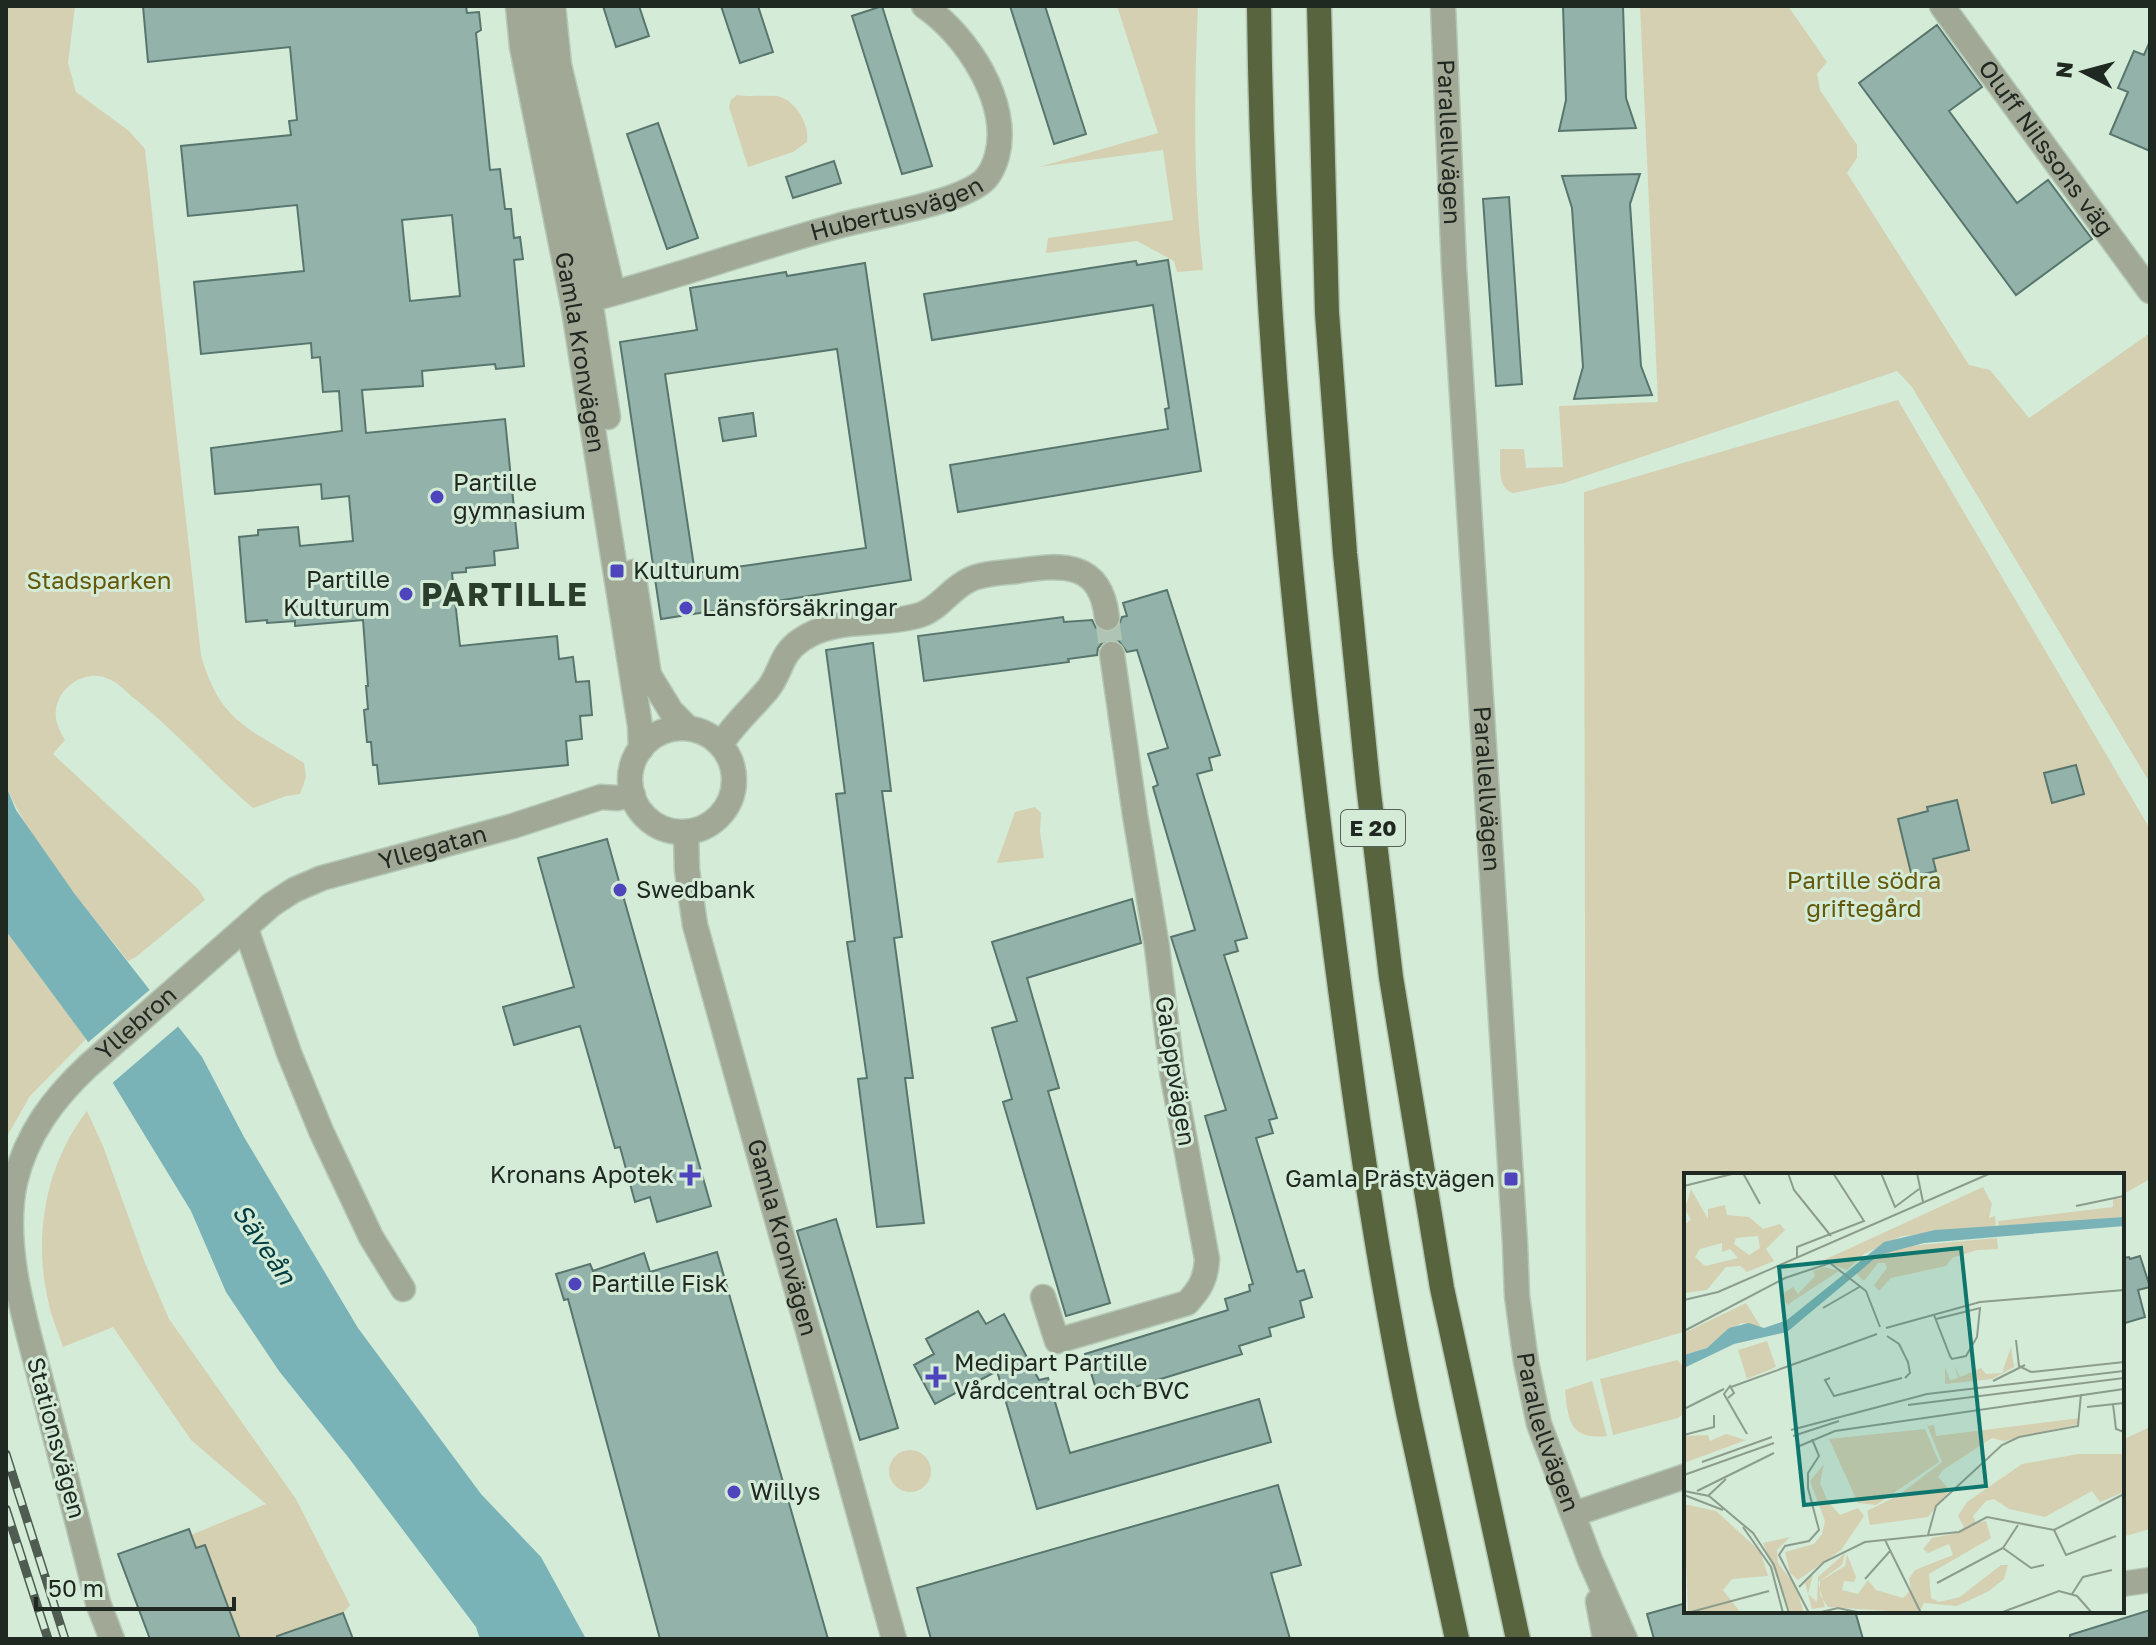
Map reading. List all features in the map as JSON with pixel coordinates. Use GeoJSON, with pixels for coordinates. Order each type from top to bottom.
{"type":"FeatureCollection","features":[{"type":"Feature","properties":{"kind":"highway","name":"E 20"},"geometry":{"type":"LineString","coordinates":[[1319,6],[1327,313],[1346,568],[1391,977],[1442,1288],[1518,1639]]}},
{"type":"Feature","properties":{"kind":"highway","name":"E 20"},"geometry":{"type":"LineString","coordinates":[[1258,14],[1278,444],[1304,710],[1347,1051],[1372,1204],[1408,1409],[1457,1639]]}},
{"type":"Feature","properties":{"kind":"street","name":"Gamla Kronvägen"},"geometry":{"type":"LineString","coordinates":[[518,6],[522,47],[592,299],[617,571],[641,749]]}},
{"type":"Feature","properties":{"kind":"street","name":"Gamla Kronvägen"},"geometry":{"type":"LineString","coordinates":[[534,6],[540,50],[592,299],[649,675],[671,711],[687,727]]}},
{"type":"Feature","properties":{"kind":"street"},"geometry":{"type":"LineString","coordinates":[[553,6],[592,299]]}},
{"type":"Feature","properties":{"kind":"street","name":"Hubertusvägen"},"geometry":{"type":"LineString","coordinates":[[592,299],[836,226],[959,195],[984,181],[994,167],[1000,129],[988,86],[971,53],[924,6]]}},
{"type":"Feature","properties":{"kind":"street","name":"Parallellvägen"},"geometry":{"type":"LineString","coordinates":[[1443,6],[1455,282],[1517,1296],[1539,1424],[1590,1560],[1625,1639]]}},
{"type":"Feature","properties":{"kind":"street","name":"Oluff Nilssons väg"},"geometry":{"type":"LineString","coordinates":[[1942,6],[2150,291]]}},
{"type":"Feature","properties":{"kind":"street"},"geometry":{"type":"LineString","coordinates":[[721,744],[735,723],[770,687],[785,652],[800,640],[812,633],[850,624],[917,616],[929,611],[971,579],[1031,569],[1073,568],[1087,574],[1097,584],[1105,601],[1107,618]]}},
{"type":"Feature","properties":{"kind":"street","name":"Galoppvägen"},"geometry":{"type":"LineString","coordinates":[[1043,1297],[1057,1341],[1187,1303],[1199,1291],[1206,1276],[1207,1259],[1172,1072],[1157,947],[1112,654]]}},
{"type":"Feature","properties":{"kind":"street"},"geometry":{"type":"LineString","coordinates":[[687,727],[707,734],[721,744],[735,776],[733,793],[726,809],[714,822],[698,830],[665,829],[651,822],[640,810],[633,795],[631,771],[641,749],[662,732],[687,727]]}},
{"type":"Feature","properties":{"kind":"street","name":"Yllegatan"},"geometry":{"type":"LineString","coordinates":[[185,981],[271,905],[294,890],[322,878],[513,826],[601,797],[633,795]]}},
{"type":"Feature","properties":{"kind":"street","name":"Gamla Kronvägen"},"geometry":{"type":"LineString","coordinates":[[686,832],[687,870],[695,925],[894,1639]]}},
{"type":"Feature","properties":{"kind":"street"},"geometry":{"type":"LineString","coordinates":[[246,929],[289,1053],[321,1131],[371,1237],[403,1289]]}},
{"type":"Feature","properties":{"kind":"street","name":"Yllebron"},"geometry":{"type":"LineString","coordinates":[[88,1066],[185,981]]}},
{"type":"Feature","properties":{"kind":"street","name":"Stationsvägen"},"geometry":{"type":"LineString","coordinates":[[88,1066],[65,1088],[34,1131],[15,1185],[11,1225],[21,1307],[98,1603],[112,1639]]}},
{"type":"Feature","properties":{"kind":"street"},"geometry":{"type":"LineString","coordinates":[[1574,1514],[1684,1477]]}},
{"type":"Feature","properties":{"kind":"street","name":"Parallellvägen"},"geometry":{"type":"LineString","coordinates":[[1590,1560],[1605,1639]]}},
{"type":"Feature","properties":{"kind":"street"},"geometry":{"type":"LineString","coordinates":[[2124,1584],[2150,1580]]}},
{"type":"Feature","properties":{"kind":"green space","name":"Stadsparken"},"geometry":{"type":"Polygon","coordinates":[[[6,6],[75,6],[68,63],[76,92],[129,131],[145,149],[201,655],[217,696],[227,710],[252,731],[304,763],[306,777],[300,794],[253,808],[114,682],[104,677],[89,676],[68,686],[56,710],[65,740],[53,754],[198,889],[205,900],[128,961],[45,854],[6,786],[6,6]]]}},
{"type":"Feature","properties":{"kind":"green space"},"geometry":{"type":"Polygon","coordinates":[[[1117,6],[1198,6],[1195,138],[1203,270],[1177,272],[1174,261],[1137,241],[1046,253],[1048,238],[1173,220],[1163,150],[1039,167],[1158,133],[1117,6]]]}},
{"type":"Feature","properties":{"kind":"green space"},"geometry":{"type":"Polygon","coordinates":[[[1640,6],[1788,6],[1827,62],[1817,74],[1820,90],[1857,145],[1857,158],[1847,173],[1969,365],[1990,370],[2029,418],[2150,333],[2150,783],[1912,387],[1897,371],[1564,483],[1513,493],[1504,486],[1500,475],[1500,449],[1524,449],[1526,468],[1563,467],[1559,406],[1658,402],[1640,6]]]}},
{"type":"Feature","properties":{"kind":"green space"},"geometry":{"type":"Polygon","coordinates":[[[737,95],[777,96],[790,102],[804,121],[807,142],[793,152],[748,167],[729,107],[737,95]]]}},
{"type":"Feature","properties":{"kind":"green space","name":"Partille södra griftegård"},"geometry":{"type":"Polygon","coordinates":[[[1898,400],[2150,829],[2150,1179],[2124,1194],[2124,1173],[1684,1173],[1684,1332],[1586,1361],[1584,492],[1898,400]]]}},
{"type":"Feature","properties":{"kind":"green space"},"geometry":{"type":"Polygon","coordinates":[[[1035,807],[1041,813],[1044,858],[997,863],[1015,812],[1035,807]]]}},
{"type":"Feature","properties":{"kind":"green space"},"geometry":{"type":"Polygon","coordinates":[[[6,931],[86,1039],[30,1096],[6,1138],[6,931]]]}},
{"type":"Feature","properties":{"kind":"green space"},"geometry":{"type":"Polygon","coordinates":[[[87,1111],[169,1319],[296,1499],[350,1605],[343,1613],[270,1639],[240,1639],[205,1545],[195,1548],[191,1535],[266,1504],[191,1440],[113,1327],[63,1347],[51,1312],[44,1276],[43,1226],[46,1201],[62,1153],[87,1111]]]}},
{"type":"Feature","properties":{"kind":"green space"},"geometry":{"type":"Polygon","coordinates":[[[1677,1360],[1684,1370],[1684,1414],[1678,1418],[1613,1435],[1600,1379],[1677,1360]]]}},
{"type":"Feature","properties":{"kind":"green space"},"geometry":{"type":"Polygon","coordinates":[[[1592,1381],[1607,1436],[1585,1435],[1573,1426],[1570,1419],[1565,1390],[1592,1381]]]}},
{"type":"Feature","properties":{"kind":"green space"},"geometry":{"type":"Polygon","coordinates":[[[2150,1427],[2150,1529],[2124,1536],[2124,1439],[2150,1427]]]}},
{"type":"Feature","properties":{"kind":"green space"},"geometry":{"type":"Polygon","coordinates":[[[910,1450],[925,1456],[931,1471],[925,1486],[910,1492],[895,1486],[889,1471],[895,1456],[910,1450]]]}},
{"type":"Feature","properties":{"kind":"water","name":"Säveån"},"geometry":{"type":"Polygon","coordinates":[[[6,786],[16,810],[74,893],[202,1057],[244,1137],[358,1328],[481,1494],[541,1557],[586,1639],[480,1639],[476,1627],[279,1371],[226,1292],[191,1211],[86,1039],[6,931],[6,786]]]}},
{"type":"Feature","properties":{"kind":"pier"},"geometry":{"type":"Polygon","coordinates":[[[153,987],[181,1024],[110,1085],[85,1045],[153,987]]]}},
{"type":"Feature","properties":{"kind":"building"},"geometry":{"type":"Polygon","coordinates":[[[143,6],[466,6],[467,13],[479,12],[481,30],[476,33],[490,170],[500,169],[505,209],[511,209],[514,238],[520,237],[523,259],[514,260],[524,366],[496,369],[495,364],[422,371],[423,386],[362,390],[366,433],[505,419],[518,548],[494,551],[495,565],[452,573],[460,646],[557,636],[559,659],[573,657],[576,682],[589,681],[592,715],[580,716],[582,739],[566,741],[568,765],[379,784],[371,742],[367,742],[364,710],[368,709],[368,686],[363,620],[295,626],[295,621],[246,622],[239,537],[258,535],[258,530],[298,527],[300,546],[353,541],[349,496],[322,499],[321,484],[215,494],[211,448],[342,431],[339,391],[323,392],[320,357],[312,358],[311,343],[201,354],[194,282],[304,271],[297,205],[188,216],[181,146],[291,135],[289,121],[297,120],[290,47],[148,62],[143,6]],[[452,215],[402,220],[410,301],[460,296],[452,215]]]}},
{"type":"Feature","properties":{"kind":"building"},"geometry":{"type":"Polygon","coordinates":[[[603,6],[639,6],[649,36],[616,47],[603,6]]]}},
{"type":"Feature","properties":{"kind":"building"},"geometry":{"type":"Polygon","coordinates":[[[721,6],[758,6],[773,52],[740,63],[721,6]]]}},
{"type":"Feature","properties":{"kind":"building"},"geometry":{"type":"Polygon","coordinates":[[[882,6],[932,166],[902,174],[852,16],[882,6]]]}},
{"type":"Feature","properties":{"kind":"building"},"geometry":{"type":"Polygon","coordinates":[[[1010,6],[1045,6],[1086,134],[1054,144],[1010,6]]]}},
{"type":"Feature","properties":{"kind":"building"},"geometry":{"type":"Polygon","coordinates":[[[1563,6],[1623,6],[1626,98],[1636,128],[1559,131],[1566,100],[1563,6]]]}},
{"type":"Feature","properties":{"kind":"building"},"geometry":{"type":"Polygon","coordinates":[[[1937,25],[1982,87],[1949,111],[2017,203],[2048,180],[2092,239],[2016,295],[1859,83],[1937,25]]]}},
{"type":"Feature","properties":{"kind":"building"},"geometry":{"type":"Polygon","coordinates":[[[2150,41],[2150,151],[2110,134],[2128,92],[2118,88],[2134,51],[2144,55],[2150,41]]]}},
{"type":"Feature","properties":{"kind":"building"},"geometry":{"type":"Polygon","coordinates":[[[658,123],[698,238],[667,249],[627,134],[658,123]]]}},
{"type":"Feature","properties":{"kind":"building"},"geometry":{"type":"Polygon","coordinates":[[[834,161],[841,183],[793,198],[786,177],[834,161]]]}},
{"type":"Feature","properties":{"kind":"building"},"geometry":{"type":"Polygon","coordinates":[[[1640,174],[1630,204],[1641,366],[1652,395],[1574,399],[1583,367],[1572,208],[1562,176],[1640,174]]]}},
{"type":"Feature","properties":{"kind":"building"},"geometry":{"type":"Polygon","coordinates":[[[1509,197],[1522,384],[1496,386],[1483,199],[1509,197]]]}},
{"type":"Feature","properties":{"kind":"building"},"geometry":{"type":"Polygon","coordinates":[[[1168,260],[1201,471],[958,512],[950,465],[1168,429],[1165,409],[1169,408],[1153,305],[932,340],[924,294],[1136,261],[1137,265],[1168,260]]]}},
{"type":"Feature","properties":{"kind":"building"},"geometry":{"type":"Polygon","coordinates":[[[865,263],[911,580],[661,619],[620,342],[697,330],[690,288],[786,272],[787,276],[865,263]],[[837,349],[665,374],[695,573],[866,548],[837,349]]]}},
{"type":"Feature","properties":{"kind":"building"},"geometry":{"type":"Polygon","coordinates":[[[753,413],[756,436],[723,441],[719,418],[753,413]]]}},
{"type":"Feature","properties":{"kind":"building"},"geometry":{"type":"Polygon","coordinates":[[[1167,590],[1220,755],[1209,758],[1212,770],[1197,774],[1247,938],[1235,941],[1238,951],[1224,955],[1277,1118],[1269,1120],[1273,1133],[1256,1138],[1297,1272],[1304,1270],[1312,1297],[1300,1301],[1304,1317],[1269,1328],[1271,1336],[1239,1346],[1242,1354],[1099,1398],[1085,1354],[1228,1310],[1225,1299],[1250,1291],[1249,1285],[1253,1284],[1205,1116],[1226,1110],[1171,937],[1195,930],[1153,787],[1158,785],[1148,754],[1168,748],[1137,650],[1127,652],[1118,640],[1103,642],[1097,655],[1068,659],[1069,662],[924,681],[918,636],[1063,617],[1064,622],[1092,620],[1096,628],[1109,633],[1117,629],[1122,617],[1127,616],[1123,603],[1167,590]]]}},
{"type":"Feature","properties":{"kind":"building"},"geometry":{"type":"Polygon","coordinates":[[[873,643],[891,791],[882,791],[902,937],[894,938],[913,1078],[905,1078],[924,1223],[877,1227],[858,1079],[867,1078],[847,942],[855,941],[836,794],[845,793],[826,650],[873,643]]]}},
{"type":"Feature","properties":{"kind":"building"},"geometry":{"type":"Polygon","coordinates":[[[2076,765],[2084,794],[2052,803],[2044,773],[2076,765]]]}},
{"type":"Feature","properties":{"kind":"building"},"geometry":{"type":"Polygon","coordinates":[[[1957,800],[1969,850],[1933,859],[1936,871],[1912,877],[1898,819],[1928,811],[1927,807],[1957,800]]]}},
{"type":"Feature","properties":{"kind":"building"},"geometry":{"type":"Polygon","coordinates":[[[607,839],[711,1206],[657,1222],[650,1197],[635,1202],[620,1147],[615,1148],[580,1026],[514,1045],[503,1007],[574,987],[538,858],[607,839]]]}},
{"type":"Feature","properties":{"kind":"building"},"geometry":{"type":"Polygon","coordinates":[[[1132,899],[1141,943],[1027,978],[1059,1088],[1048,1091],[1110,1303],[1066,1316],[1003,1102],[1012,1099],[992,1028],[1017,1021],[992,942],[1132,899]]]}},
{"type":"Feature","properties":{"kind":"building"},"geometry":{"type":"Polygon","coordinates":[[[836,1219],[898,1428],[860,1440],[797,1231],[836,1219]]]}},
{"type":"Feature","properties":{"kind":"building"},"geometry":{"type":"Polygon","coordinates":[[[717,1252],[828,1639],[660,1639],[568,1299],[564,1300],[556,1274],[590,1264],[593,1271],[644,1253],[650,1272],[717,1252]]]}},
{"type":"Feature","properties":{"kind":"building"},"geometry":{"type":"Polygon","coordinates":[[[2140,1256],[2150,1287],[2138,1290],[2145,1317],[2124,1323],[2124,1258],[2140,1256]]]}},
{"type":"Feature","properties":{"kind":"building"},"geometry":{"type":"Polygon","coordinates":[[[978,1311],[986,1324],[1004,1314],[1039,1380],[1048,1378],[1070,1453],[1259,1399],[1271,1442],[1037,1509],[997,1371],[935,1404],[914,1365],[934,1354],[926,1339],[978,1311]]]}},
{"type":"Feature","properties":{"kind":"building"},"geometry":{"type":"Polygon","coordinates":[[[1278,1485],[1301,1565],[1271,1573],[1290,1639],[931,1639],[917,1588],[1278,1485]]]}},
{"type":"Feature","properties":{"kind":"building"},"geometry":{"type":"Polygon","coordinates":[[[189,1529],[196,1548],[205,1545],[240,1639],[150,1639],[118,1554],[189,1529]]]}},
{"type":"Feature","properties":{"kind":"building"},"geometry":{"type":"Polygon","coordinates":[[[1684,1604],[1684,1613],[1856,1613],[1863,1639],[1654,1639],[1647,1614],[1684,1604]]]}},
{"type":"Feature","properties":{"kind":"building"},"geometry":{"type":"Polygon","coordinates":[[[2150,1610],[2150,1639],[2070,1639],[2070,1635],[2150,1610]]]}},
{"type":"Feature","properties":{"kind":"building"},"geometry":{"type":"Polygon","coordinates":[[[343,1613],[353,1639],[278,1639],[277,1636],[343,1613]]]}},
{"type":"Feature","properties":{"kind":"tunnel"},"geometry":{"type":"LineString","coordinates":[[1107,618],[1112,654]]}},
{"type":"Feature","properties":{"kind":"railway"},"geometry":{"type":"LineString","coordinates":[[6,1454],[65,1639]]}},
{"type":"Feature","properties":{"kind":"railway"},"geometry":{"type":"LineString","coordinates":[[6,1509],[48,1639]]}},
{"type":"Feature","properties":{"kind":"place","name":"Partille gymnasium"},"geometry":{"type":"Point","coordinates":[437,497]}},
{"type":"Feature","properties":{"kind":"place","name":"Kulturum"},"geometry":{"type":"Point","coordinates":[617,571]}},
{"type":"Feature","properties":{"kind":"place","name":"Partille Kulturum"},"geometry":{"type":"Point","coordinates":[406,594]}},
{"type":"Feature","properties":{"kind":"place","name":"Länsförsäkringar"},"geometry":{"type":"Point","coordinates":[686,608]}},
{"type":"Feature","properties":{"kind":"place","name":"Swedbank"},"geometry":{"type":"Point","coordinates":[620,890]}},
{"type":"Feature","properties":{"kind":"place","name":"Kronans Apotek"},"geometry":{"type":"Point","coordinates":[690,1175]}},
{"type":"Feature","properties":{"kind":"place","name":"Gamla Prästvägen"},"geometry":{"type":"Point","coordinates":[1511,1179]}},
{"type":"Feature","properties":{"kind":"place","name":"Partille Fisk"},"geometry":{"type":"Point","coordinates":[575,1284]}},
{"type":"Feature","properties":{"kind":"place","name":"Medipart Partille Vårdcentral och BVC"},"geometry":{"type":"Point","coordinates":[936,1377]}},
{"type":"Feature","properties":{"kind":"place","name":"Willys"},"geometry":{"type":"Point","coordinates":[734,1492]}},
{"type":"Feature","properties":{"kind":"district","name":"PARTILLE"},"geometry":{"type":"Point","coordinates":[505,595]}}]}
